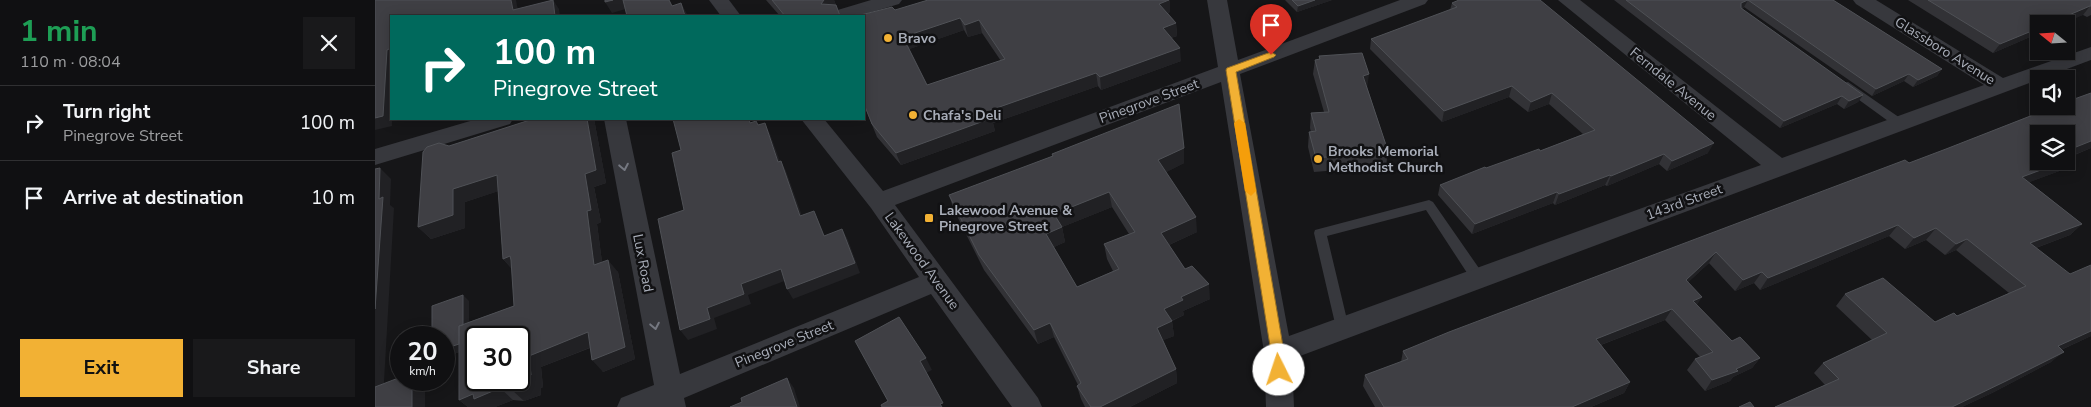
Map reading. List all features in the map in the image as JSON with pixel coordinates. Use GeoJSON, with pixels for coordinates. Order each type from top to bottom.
{"type":"FeatureCollection","features":[{"type":"Feature","properties":{"kind":"street"},"geometry":{"type":"LineString","coordinates":[[719,0],[730,15]]}},
{"type":"Feature","properties":{"kind":"street"},"geometry":{"type":"LineString","coordinates":[[841,15],[892,0]]}},
{"type":"Feature","properties":{"kind":"street"},"geometry":{"type":"LineString","coordinates":[[1217,0],[1231,70],[1278,352],[1280,407]]}},
{"type":"Feature","properties":{"kind":"street","name":"Pinegrove Street"},"geometry":{"type":"LineString","coordinates":[[879,202],[1418,0]]}},
{"type":"Feature","properties":{"kind":"street","name":"Ferndale Avenue"},"geometry":{"type":"LineString","coordinates":[[1569,0],[1778,167]]}},
{"type":"Feature","properties":{"kind":"street","name":"Glassboro Avenue"},"geometry":{"type":"LineString","coordinates":[[1863,0],[2001,86]]}},
{"type":"Feature","properties":{"kind":"street","name":"143rd Street"},"geometry":{"type":"LineString","coordinates":[[1278,352],[2091,53]]}},
{"type":"Feature","properties":{"kind":"street"},"geometry":{"type":"LineString","coordinates":[[375,157],[499,120]]}},
{"type":"Feature","properties":{"kind":"street","name":"Lux Road"},"geometry":{"type":"LineString","coordinates":[[615,120],[670,399]]}},
{"type":"Feature","properties":{"kind":"street","name":"Lakewood Avenue"},"geometry":{"type":"LineString","coordinates":[[813,120],[879,202],[1029,407]]}},
{"type":"Feature","properties":{"kind":"street","name":"Pinegrove Street"},"geometry":{"type":"LineString","coordinates":[[631,407],[670,399],[936,282]]}},
{"type":"Feature","properties":{"kind":"lane"},"geometry":{"type":"LineString","coordinates":[[1836,77],[1899,123]]}},
{"type":"Feature","properties":{"kind":"lane"},"geometry":{"type":"LineString","coordinates":[[1342,328],[1320,233],[1429,206],[1478,278]]}},
{"type":"Feature","properties":{"kind":"building"},"geometry":{"type":"Polygon","coordinates":[[[375,0],[511,0],[513,10],[553,0],[555,15],[390,15],[390,48],[387,50],[383,116],[375,118],[375,0]]]}},
{"type":"Feature","properties":{"kind":"building"},"geometry":{"type":"Polygon","coordinates":[[[623,0],[669,0],[672,6],[681,3],[685,15],[627,15],[623,0]]]}},
{"type":"Feature","properties":{"kind":"building"},"geometry":{"type":"Polygon","coordinates":[[[772,0],[824,0],[821,4],[836,5],[840,15],[784,15],[772,0]]]}},
{"type":"Feature","properties":{"kind":"building"},"geometry":{"type":"Polygon","coordinates":[[[928,0],[1169,0],[1159,4],[1176,23],[1163,28],[1180,48],[1100,77],[1096,73],[988,111],[992,118],[896,153],[872,124],[865,106],[865,15],[861,15],[892,7],[895,10],[928,0]],[[960,18],[903,37],[927,85],[1005,59],[979,20],[965,25],[960,18]]]}},
{"type":"Feature","properties":{"kind":"building"},"geometry":{"type":"Polygon","coordinates":[[[1292,0],[1315,0],[1298,6],[1292,0]]]}},
{"type":"Feature","properties":{"kind":"building"},"geometry":{"type":"Polygon","coordinates":[[[1459,0],[1540,0],[1714,143],[1672,161],[1664,154],[1611,176],[1559,194],[1557,192],[1475,224],[1440,185],[1485,167],[1539,149],[1540,151],[1595,130],[1552,93],[1531,102],[1512,86],[1444,111],[1371,39],[1457,7],[1452,3],[1459,0]]]}},
{"type":"Feature","properties":{"kind":"building"},"geometry":{"type":"Polygon","coordinates":[[[1626,0],[1748,0],[1741,3],[1741,8],[1863,95],[1849,101],[1842,96],[1784,121],[1626,0]]]}},
{"type":"Feature","properties":{"kind":"building"},"geometry":{"type":"Polygon","coordinates":[[[1748,0],[1833,0],[1942,69],[1918,80],[1909,74],[1876,89],[1748,0]]]}},
{"type":"Feature","properties":{"kind":"building"},"geometry":{"type":"Polygon","coordinates":[[[1928,0],[2091,0],[2091,6],[2069,15],[2030,15],[2030,32],[2000,44],[1928,0]]]}},
{"type":"Feature","properties":{"kind":"building"},"geometry":{"type":"Polygon","coordinates":[[[1362,53],[1369,74],[1363,76],[1388,151],[1316,158],[1309,132],[1316,131],[1311,113],[1329,112],[1315,60],[1320,59],[1319,56],[1362,53]]]}},
{"type":"Feature","properties":{"kind":"building"},"geometry":{"type":"Polygon","coordinates":[[[2091,93],[2091,141],[2075,147],[2075,125],[2030,125],[2030,170],[2041,170],[2022,177],[2082,224],[2030,243],[2070,274],[2091,265],[2091,331],[2058,346],[2064,352],[1952,407],[1775,407],[1839,379],[1823,363],[1887,333],[1845,294],[1883,278],[1935,322],[1954,313],[1957,316],[2026,286],[1967,239],[1956,244],[1936,228],[1914,238],[1898,225],[1768,278],[1762,272],[1743,280],[1716,252],[1686,280],[1702,297],[1693,301],[1732,341],[1740,337],[1760,358],[1736,369],[1738,371],[1712,380],[1695,359],[1713,352],[1672,309],[1596,339],[1630,382],[1572,407],[1384,407],[1365,375],[1408,359],[1403,351],[1449,332],[1905,160],[1909,163],[2033,115],[2075,115],[2075,99],[2091,93]]]}},
{"type":"Feature","properties":{"kind":"building"},"geometry":{"type":"Polygon","coordinates":[[[1179,104],[1184,148],[1158,160],[1196,217],[1161,233],[1185,269],[1192,266],[1209,284],[1181,297],[1183,300],[1164,309],[1172,321],[1157,328],[1176,369],[1100,407],[1091,407],[1077,386],[1081,383],[1050,323],[1034,330],[979,255],[949,195],[1053,156],[1052,154],[1179,104]],[[1109,192],[1054,214],[1062,227],[1046,234],[1077,287],[1119,269],[1104,244],[1135,232],[1109,192]]]}},
{"type":"Feature","properties":{"kind":"building"},"geometry":{"type":"Polygon","coordinates":[[[530,120],[587,120],[596,170],[585,174],[591,210],[587,211],[594,265],[608,260],[625,347],[592,360],[588,332],[530,356],[530,326],[465,326],[465,391],[493,391],[474,399],[473,394],[459,400],[459,326],[514,306],[511,260],[510,256],[503,259],[497,175],[453,189],[453,215],[418,227],[423,152],[427,147],[439,143],[449,146],[530,120]]]}},
{"type":"Feature","properties":{"kind":"building"},"geometry":{"type":"Polygon","coordinates":[[[673,120],[749,120],[750,123],[756,121],[758,125],[765,123],[778,162],[781,161],[800,216],[814,211],[824,236],[842,229],[855,263],[787,289],[781,269],[741,284],[744,294],[707,308],[710,319],[680,330],[658,219],[684,210],[672,153],[681,150],[673,120]]]}},
{"type":"Feature","properties":{"kind":"building"},"geometry":{"type":"Polygon","coordinates":[[[380,168],[379,199],[383,197],[375,309],[375,169],[380,168]]]}},
{"type":"Feature","properties":{"kind":"building"},"geometry":{"type":"Polygon","coordinates":[[[463,295],[463,325],[459,326],[459,344],[455,345],[455,326],[432,326],[432,306],[463,295]]]}},
{"type":"Feature","properties":{"kind":"building"},"geometry":{"type":"Polygon","coordinates":[[[899,317],[926,358],[920,361],[943,403],[940,404],[942,407],[882,407],[881,405],[888,401],[855,341],[899,317]]]}},
{"type":"Feature","properties":{"kind":"building"},"geometry":{"type":"Polygon","coordinates":[[[787,378],[797,407],[730,407],[742,402],[741,398],[787,378]]]}},
{"type":"Feature","properties":{"kind":"building"},"geometry":{"type":"Polygon","coordinates":[[[390,381],[390,391],[412,391],[412,407],[375,407],[375,387],[390,381]]]}},
{"type":"Feature","properties":{"kind":"building"},"geometry":{"type":"Polygon","coordinates":[[[1750,402],[1754,407],[1739,407],[1750,402]]]}},
{"type":"Feature","properties":{"kind":"slow traffic"},"geometry":{"type":"LineString","coordinates":[[1239,123],[1251,191]]}},
{"type":"Feature","properties":{"kind":"place","name":"Bravo"},"geometry":{"type":"Point","coordinates":[888,38]}},
{"type":"Feature","properties":{"kind":"place","name":"Chafa's Deli"},"geometry":{"type":"Point","coordinates":[913,115]}},
{"type":"Feature","properties":{"kind":"place","name":"Brooks Memorial Methodist Church"},"geometry":{"type":"Point","coordinates":[1318,159]}},
{"type":"Feature","properties":{"kind":"place","name":"Lakewood Avenue & Pinegrove Street"},"geometry":{"type":"Point","coordinates":[929,218]}},
{"type":"Feature","properties":{"kind":"route"},"geometry":{"type":"LineString","coordinates":[[1271,55],[1231,70],[1278,352],[1279,370]]}}]}
